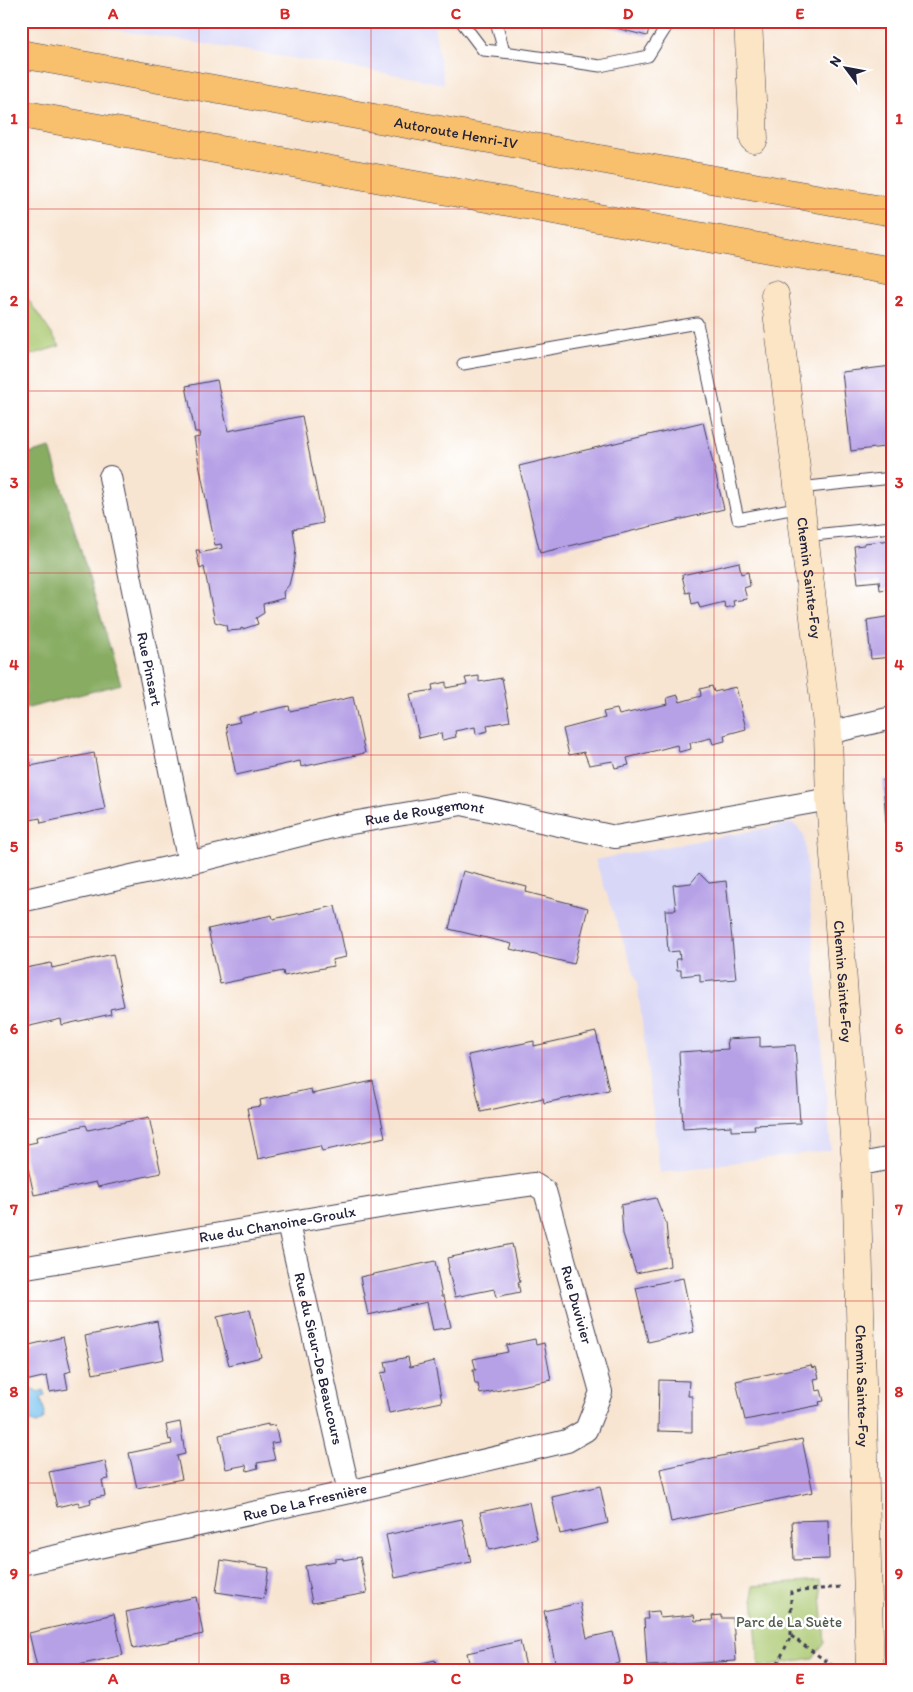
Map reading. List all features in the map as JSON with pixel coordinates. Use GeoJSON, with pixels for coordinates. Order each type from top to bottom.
{"type":"FeatureCollection","features":[{"type":"Feature","properties":{"kind":"highway","name":"Autoroute Henri-IV"},"geometry":{"type":"LineString","coordinates":[[21,54],[892,212]]}},
{"type":"Feature","properties":{"kind":"highway"},"geometry":{"type":"LineString","coordinates":[[21,114],[892,271]]}},
{"type":"Feature","properties":{"kind":"main road"},"geometry":{"type":"LineString","coordinates":[[748,21],[754,139]]}},
{"type":"Feature","properties":{"kind":"main road","name":"Chemin Sainte-Foy"},"geometry":{"type":"LineString","coordinates":[[775,295],[828,733],[830,799],[856,1165],[870,1671]]}},
{"type":"Feature","properties":{"kind":"street","name":"Rue Pinsart"},"geometry":{"type":"LineString","coordinates":[[110,477],[189,863]]}},
{"type":"Feature","properties":{"kind":"street"},"geometry":{"type":"LineString","coordinates":[[828,733],[892,718]]}},
{"type":"Feature","properties":{"kind":"street","name":"Rue de Rougemont"},"geometry":{"type":"LineString","coordinates":[[21,901],[189,863],[340,825],[462,804],[615,837],[830,799]]}},
{"type":"Feature","properties":{"kind":"street"},"geometry":{"type":"LineString","coordinates":[[856,1165],[892,1158]]}},
{"type":"Feature","properties":{"kind":"street","name":"Rue du Chanoine-Groulx"},"geometry":{"type":"LineString","coordinates":[[21,1268],[421,1200],[534,1184]]}},
{"type":"Feature","properties":{"kind":"street","name":"Rue Duvivier"},"geometry":{"type":"LineString","coordinates":[[534,1184],[545,1191],[602,1392],[586,1430]]}},
{"type":"Feature","properties":{"kind":"street","name":"Rue du Sieur-De Beaucours"},"geometry":{"type":"LineString","coordinates":[[288,1224],[349,1492]]}},
{"type":"Feature","properties":{"kind":"street","name":"Rue De La Fresnière"},"geometry":{"type":"LineString","coordinates":[[21,1564],[349,1492],[567,1441],[586,1430]]}},
{"type":"Feature","properties":{"kind":"lane"},"geometry":{"type":"LineString","coordinates":[[460,21],[483,50],[600,66],[648,56],[670,21]]}},
{"type":"Feature","properties":{"kind":"lane"},"geometry":{"type":"LineString","coordinates":[[496,21],[504,52]]}},
{"type":"Feature","properties":{"kind":"lane"},"geometry":{"type":"LineString","coordinates":[[462,364],[697,323],[738,520],[800,497],[892,478]]}},
{"type":"Feature","properties":{"kind":"lane"},"geometry":{"type":"LineString","coordinates":[[804,536],[892,527]]}},
{"type":"Feature","properties":{"kind":"path"},"geometry":{"type":"LineString","coordinates":[[774,1671],[791,1636],[791,1592],[868,1585]]}},
{"type":"Feature","properties":{"kind":"path"},"geometry":{"type":"LineString","coordinates":[[791,1636],[840,1671]]}},
{"type":"Feature","properties":{"kind":"shaded area"},"geometry":{"type":"Polygon","coordinates":[[[60,21],[433,21],[444,84],[410,77],[60,21]]]}},
{"type":"Feature","properties":{"kind":"shaded area"},"geometry":{"type":"Polygon","coordinates":[[[793,823],[804,835],[831,1150],[660,1172],[637,981],[595,860],[793,823]]]}},
{"type":"Feature","properties":{"kind":"green space"},"geometry":{"type":"Polygon","coordinates":[[[21,289],[60,346],[21,358],[21,289]]]}},
{"type":"Feature","properties":{"kind":"green space"},"geometry":{"type":"Polygon","coordinates":[[[50,448],[121,684],[21,710],[21,456],[50,448]]]}},
{"type":"Feature","properties":{"kind":"green space","name":"Parc de La Suète"},"geometry":{"type":"Polygon","coordinates":[[[820,1581],[825,1643],[813,1658],[759,1667],[752,1586],[820,1581]]]}},
{"type":"Feature","properties":{"kind":"water"},"geometry":{"type":"Polygon","coordinates":[[[27,1389],[39,1392],[43,1390],[45,1395],[41,1398],[45,1413],[44,1419],[37,1424],[27,1419],[22,1410],[22,1400],[27,1389]]]}},
{"type":"Feature","properties":{"kind":"building"},"geometry":{"type":"Polygon","coordinates":[[[588,21],[651,21],[647,36],[588,21]]]}},
{"type":"Feature","properties":{"kind":"building"},"geometry":{"type":"Polygon","coordinates":[[[892,366],[892,446],[851,451],[842,372],[892,366]]]}},
{"type":"Feature","properties":{"kind":"building"},"geometry":{"type":"Polygon","coordinates":[[[217,380],[228,431],[302,416],[323,523],[293,529],[296,549],[294,565],[289,585],[283,592],[284,598],[263,604],[264,613],[256,618],[258,624],[241,628],[241,630],[227,631],[226,625],[215,622],[204,567],[200,569],[196,550],[199,550],[200,553],[222,548],[221,544],[215,545],[194,438],[200,437],[199,432],[195,432],[186,386],[217,380]]]}},
{"type":"Feature","properties":{"kind":"building"},"geometry":{"type":"Polygon","coordinates":[[[703,422],[724,509],[540,553],[519,466],[703,422]]]}},
{"type":"Feature","properties":{"kind":"building"},"geometry":{"type":"Polygon","coordinates":[[[892,540],[892,580],[887,580],[888,589],[880,590],[879,581],[858,583],[854,546],[892,540]]]}},
{"type":"Feature","properties":{"kind":"building"},"geometry":{"type":"Polygon","coordinates":[[[739,562],[741,574],[748,572],[750,586],[744,588],[747,599],[733,601],[734,606],[725,608],[724,602],[700,608],[698,602],[692,604],[690,592],[686,593],[682,575],[739,562]]]}},
{"type":"Feature","properties":{"kind":"building"},"geometry":{"type":"Polygon","coordinates":[[[892,616],[892,657],[871,659],[867,620],[892,616]]]}},
{"type":"Feature","properties":{"kind":"building"},"geometry":{"type":"Polygon","coordinates":[[[479,676],[479,682],[502,678],[510,721],[487,725],[488,731],[476,734],[475,727],[455,731],[456,737],[442,740],[441,733],[419,738],[410,694],[433,690],[432,685],[446,682],[446,688],[467,684],[465,678],[479,676]]]}},
{"type":"Feature","properties":{"kind":"building"},"geometry":{"type":"Polygon","coordinates":[[[712,686],[714,692],[736,687],[746,729],[724,735],[725,741],[713,744],[711,738],[690,743],[691,749],[679,752],[677,745],[627,758],[629,765],[615,768],[613,761],[589,765],[584,752],[569,755],[563,729],[605,718],[603,712],[617,709],[619,715],[668,704],[667,698],[678,695],[680,702],[701,696],[700,689],[712,686]]]}},
{"type":"Feature","properties":{"kind":"building"},"geometry":{"type":"Polygon","coordinates":[[[353,697],[365,753],[301,767],[300,761],[236,775],[226,725],[240,722],[238,717],[289,706],[290,711],[353,697]]]}},
{"type":"Feature","properties":{"kind":"building"},"geometry":{"type":"Polygon","coordinates":[[[94,753],[105,809],[41,823],[40,818],[21,822],[21,764],[31,762],[31,766],[94,753]]]}},
{"type":"Feature","properties":{"kind":"building"},"geometry":{"type":"Polygon","coordinates":[[[892,779],[892,882],[890,882],[883,780],[892,779]]]}},
{"type":"Feature","properties":{"kind":"building"},"geometry":{"type":"Polygon","coordinates":[[[463,871],[527,887],[526,892],[588,908],[574,964],[510,949],[512,944],[449,929],[463,871]]]}},
{"type":"Feature","properties":{"kind":"building"},"geometry":{"type":"Polygon","coordinates":[[[699,873],[709,883],[726,881],[736,979],[700,982],[700,974],[681,976],[681,970],[677,970],[676,959],[680,959],[679,951],[668,952],[665,910],[676,910],[673,885],[691,883],[699,873]]]}},
{"type":"Feature","properties":{"kind":"building"},"geometry":{"type":"Polygon","coordinates":[[[335,906],[346,957],[332,960],[333,966],[284,976],[283,971],[220,984],[208,929],[272,915],[273,919],[335,906]]]}},
{"type":"Feature","properties":{"kind":"building"},"geometry":{"type":"Polygon","coordinates":[[[113,954],[124,1006],[110,1009],[111,1014],[62,1025],[61,1019],[21,1028],[21,969],[51,963],[52,968],[113,954]]]}},
{"type":"Feature","properties":{"kind":"building"},"geometry":{"type":"Polygon","coordinates":[[[596,1032],[609,1090],[544,1103],[543,1098],[481,1112],[468,1055],[534,1041],[534,1046],[596,1032]]]}},
{"type":"Feature","properties":{"kind":"building"},"geometry":{"type":"Polygon","coordinates":[[[760,1037],[760,1047],[795,1045],[800,1123],[754,1125],[755,1130],[731,1131],[731,1126],[683,1129],[679,1052],[728,1049],[727,1039],[760,1037]]]}},
{"type":"Feature","properties":{"kind":"building"},"geometry":{"type":"Polygon","coordinates":[[[373,1081],[385,1137],[322,1151],[320,1146],[258,1159],[247,1108],[261,1106],[260,1100],[311,1089],[312,1094],[373,1081]]]}},
{"type":"Feature","properties":{"kind":"building"},"geometry":{"type":"Polygon","coordinates":[[[149,1117],[161,1173],[98,1187],[96,1182],[34,1195],[23,1145],[37,1142],[36,1137],[86,1125],[88,1130],[149,1117]]]}},
{"type":"Feature","properties":{"kind":"building"},"geometry":{"type":"Polygon","coordinates":[[[656,1198],[666,1223],[670,1266],[636,1273],[623,1234],[621,1205],[656,1198]]]}},
{"type":"Feature","properties":{"kind":"building"},"geometry":{"type":"Polygon","coordinates":[[[512,1244],[520,1282],[518,1283],[520,1292],[496,1297],[494,1289],[455,1297],[447,1258],[512,1244]]]}},
{"type":"Feature","properties":{"kind":"building"},"geometry":{"type":"Polygon","coordinates":[[[435,1261],[451,1327],[433,1330],[427,1302],[368,1315],[360,1277],[435,1261]]]}},
{"type":"Feature","properties":{"kind":"building"},"geometry":{"type":"Polygon","coordinates":[[[683,1278],[694,1332],[648,1342],[636,1288],[683,1278]]]}},
{"type":"Feature","properties":{"kind":"building"},"geometry":{"type":"Polygon","coordinates":[[[250,1310],[261,1357],[229,1365],[217,1317],[250,1310]]]}},
{"type":"Feature","properties":{"kind":"building"},"geometry":{"type":"Polygon","coordinates":[[[157,1321],[164,1359],[93,1374],[85,1336],[157,1321]]]}},
{"type":"Feature","properties":{"kind":"building"},"geometry":{"type":"Polygon","coordinates":[[[63,1337],[71,1371],[65,1373],[68,1389],[50,1392],[47,1376],[21,1382],[21,1347],[63,1337]]]}},
{"type":"Feature","properties":{"kind":"building"},"geometry":{"type":"Polygon","coordinates":[[[535,1339],[536,1345],[544,1343],[551,1380],[480,1394],[478,1384],[475,1384],[473,1370],[476,1370],[473,1359],[508,1352],[506,1345],[535,1339]]]}},
{"type":"Feature","properties":{"kind":"building"},"geometry":{"type":"Polygon","coordinates":[[[408,1357],[410,1367],[434,1361],[442,1402],[389,1413],[381,1373],[387,1372],[385,1362],[408,1357]]]}},
{"type":"Feature","properties":{"kind":"building"},"geometry":{"type":"Polygon","coordinates":[[[811,1365],[812,1368],[816,1367],[819,1378],[814,1379],[816,1391],[821,1390],[824,1401],[819,1402],[820,1405],[745,1420],[736,1381],[811,1365]]]}},
{"type":"Feature","properties":{"kind":"building"},"geometry":{"type":"Polygon","coordinates":[[[659,1380],[689,1381],[688,1396],[692,1396],[692,1432],[658,1431],[659,1380]]]}},
{"type":"Feature","properties":{"kind":"building"},"geometry":{"type":"Polygon","coordinates":[[[180,1422],[185,1454],[177,1456],[182,1479],[137,1488],[129,1453],[172,1444],[171,1439],[169,1440],[166,1425],[180,1422]]]}},
{"type":"Feature","properties":{"kind":"building"},"geometry":{"type":"Polygon","coordinates":[[[268,1424],[268,1426],[275,1425],[279,1442],[271,1443],[275,1460],[257,1463],[258,1468],[247,1471],[246,1465],[226,1469],[219,1435],[268,1424]]]}},
{"type":"Feature","properties":{"kind":"building"},"geometry":{"type":"Polygon","coordinates":[[[802,1439],[813,1492],[671,1522],[660,1469],[802,1439]]]}},
{"type":"Feature","properties":{"kind":"building"},"geometry":{"type":"Polygon","coordinates":[[[105,1461],[109,1479],[102,1480],[105,1496],[90,1499],[91,1503],[80,1506],[78,1502],[57,1507],[49,1472],[105,1461]]]}},
{"type":"Feature","properties":{"kind":"building"},"geometry":{"type":"Polygon","coordinates":[[[600,1486],[608,1523],[560,1534],[552,1497],[600,1486]]]}},
{"type":"Feature","properties":{"kind":"building"},"geometry":{"type":"Polygon","coordinates":[[[21,1490],[27,1513],[21,1514],[21,1490]]]}},
{"type":"Feature","properties":{"kind":"building"},"geometry":{"type":"Polygon","coordinates":[[[529,1502],[537,1539],[489,1550],[480,1512],[529,1502]]]}},
{"type":"Feature","properties":{"kind":"building"},"geometry":{"type":"Polygon","coordinates":[[[462,1519],[471,1562],[395,1578],[386,1535],[462,1519]]]}},
{"type":"Feature","properties":{"kind":"building"},"geometry":{"type":"Polygon","coordinates":[[[828,1520],[829,1559],[794,1560],[792,1521],[828,1520]]]}},
{"type":"Feature","properties":{"kind":"building"},"geometry":{"type":"Polygon","coordinates":[[[360,1557],[367,1593],[312,1603],[305,1566],[335,1561],[335,1559],[343,1558],[343,1560],[360,1557]]]}},
{"type":"Feature","properties":{"kind":"building"},"geometry":{"type":"Polygon","coordinates":[[[221,1560],[269,1568],[264,1599],[216,1592],[221,1560]]]}},
{"type":"Feature","properties":{"kind":"building"},"geometry":{"type":"Polygon","coordinates":[[[196,1597],[203,1634],[133,1649],[126,1612],[196,1597]]]}},
{"type":"Feature","properties":{"kind":"building"},"geometry":{"type":"Polygon","coordinates":[[[580,1603],[587,1638],[613,1632],[620,1663],[584,1671],[557,1671],[544,1611],[580,1603]]]}},
{"type":"Feature","properties":{"kind":"building"},"geometry":{"type":"Polygon","coordinates":[[[659,1611],[660,1618],[694,1615],[695,1621],[713,1620],[712,1616],[721,1615],[721,1618],[733,1618],[736,1661],[647,1666],[644,1619],[648,1619],[647,1612],[659,1611]]]}},
{"type":"Feature","properties":{"kind":"building"},"geometry":{"type":"Polygon","coordinates":[[[114,1614],[123,1655],[52,1671],[38,1671],[29,1633],[114,1614]]]}},
{"type":"Feature","properties":{"kind":"building"},"geometry":{"type":"Polygon","coordinates":[[[520,1641],[527,1671],[465,1671],[464,1669],[470,1667],[467,1653],[520,1641]]]}},
{"type":"Feature","properties":{"kind":"building"},"geometry":{"type":"Polygon","coordinates":[[[21,1652],[26,1670],[23,1671],[21,1671],[21,1652]]]}},
{"type":"Feature","properties":{"kind":"building"},"geometry":{"type":"Polygon","coordinates":[[[435,1660],[438,1671],[397,1671],[397,1669],[435,1660]]]}}]}
